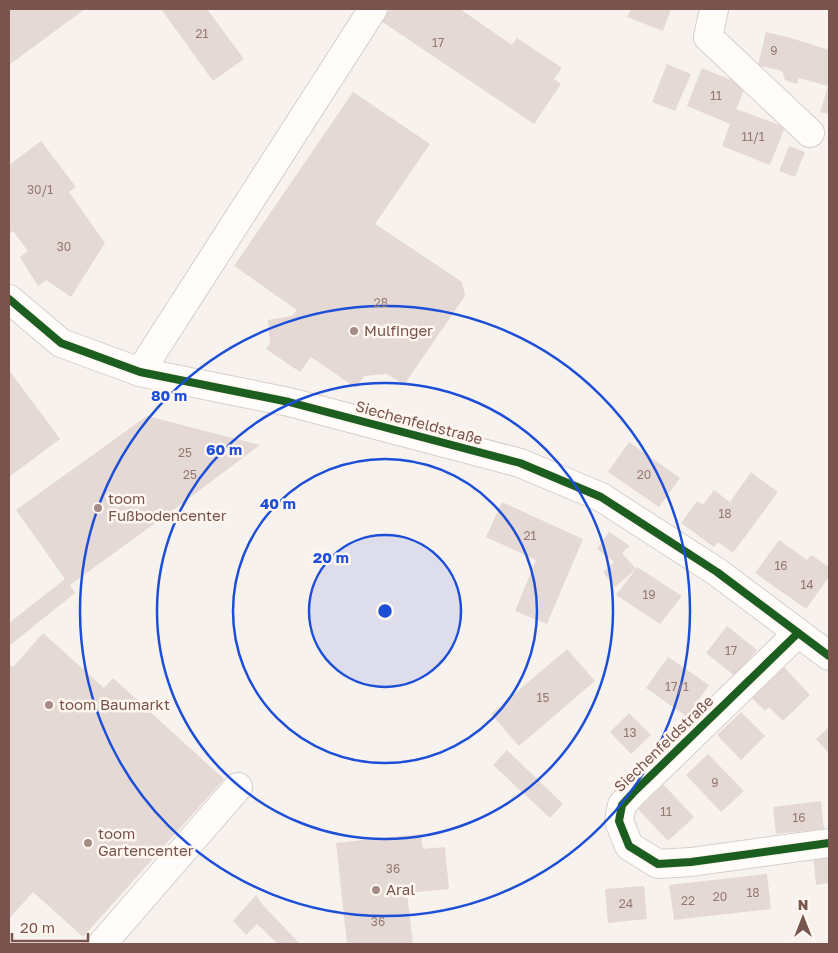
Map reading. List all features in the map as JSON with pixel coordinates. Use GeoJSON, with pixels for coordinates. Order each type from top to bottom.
{"type":"FeatureCollection","features":[{"type":"Feature","properties":{"kind":"street"},"geometry":{"type":"LineString","coordinates":[[140,372],[372,9]]}},
{"type":"Feature","properties":{"kind":"street"},"geometry":{"type":"LineString","coordinates":[[714,9],[708,37],[810,133]]}},
{"type":"Feature","properties":{"kind":"street","name":"Siechenfeldstraße"},"geometry":{"type":"LineString","coordinates":[[9,299],[61,342],[140,372],[289,402],[520,463],[601,497],[717,572],[829,656]]}},
{"type":"Feature","properties":{"kind":"street","name":"Siechenfeldstraße"},"geometry":{"type":"LineString","coordinates":[[798,632],[627,799],[622,805],[619,821],[629,846],[658,864],[691,862],[829,843]]}},
{"type":"Feature","properties":{"kind":"street"},"geometry":{"type":"LineString","coordinates":[[102,944],[238,787]]}},
{"type":"Feature","properties":{"kind":"building"},"geometry":{"type":"Polygon","coordinates":[[[9,9],[85,9],[9,65],[9,9]]]}},
{"type":"Feature","properties":{"kind":"building"},"geometry":{"type":"Polygon","coordinates":[[[161,9],[207,9],[244,59],[213,81],[161,9]]]}},
{"type":"Feature","properties":{"kind":"building"},"geometry":{"type":"Polygon","coordinates":[[[390,9],[460,9],[512,45],[517,38],[562,68],[554,79],[561,84],[534,124],[381,21],[390,9]]]}},
{"type":"Feature","properties":{"kind":"building"},"geometry":{"type":"Polygon","coordinates":[[[631,9],[671,9],[663,31],[627,17],[631,9]]]}},
{"type":"Feature","properties":{"kind":"building"},"geometry":{"type":"Polygon","coordinates":[[[766,32],[829,50],[829,114],[820,112],[828,86],[799,78],[797,84],[785,80],[782,71],[758,65],[766,32]]]}},
{"type":"Feature","properties":{"kind":"building"},"geometry":{"type":"Polygon","coordinates":[[[667,64],[691,74],[675,111],[652,102],[667,64]]]}},
{"type":"Feature","properties":{"kind":"building"},"geometry":{"type":"Polygon","coordinates":[[[702,68],[746,86],[736,109],[785,127],[770,165],[722,146],[730,124],[687,106],[702,68]]]}},
{"type":"Feature","properties":{"kind":"building"},"geometry":{"type":"Polygon","coordinates":[[[353,92],[430,144],[375,224],[462,282],[465,296],[404,385],[387,374],[364,376],[356,388],[311,357],[300,372],[266,349],[270,344],[268,320],[292,316],[297,310],[234,266],[353,92]]]}},
{"type":"Feature","properties":{"kind":"building"},"geometry":{"type":"Polygon","coordinates":[[[41,141],[76,187],[69,192],[105,243],[71,297],[46,280],[38,286],[20,257],[28,251],[13,231],[9,234],[9,165],[41,141]]]}},
{"type":"Feature","properties":{"kind":"building"},"geometry":{"type":"Polygon","coordinates":[[[789,146],[805,152],[795,177],[779,171],[789,146]]]}},
{"type":"Feature","properties":{"kind":"building"},"geometry":{"type":"Polygon","coordinates":[[[9,370],[60,439],[9,477],[9,370]]]}},
{"type":"Feature","properties":{"kind":"building","name":"toom Fußbodencenter"},"geometry":{"type":"Polygon","coordinates":[[[147,416],[260,445],[70,585],[75,593],[9,646],[9,623],[65,579],[16,510],[147,416]]]}},
{"type":"Feature","properties":{"kind":"building"},"geometry":{"type":"Polygon","coordinates":[[[629,442],[680,478],[659,507],[608,472],[629,442]]]}},
{"type":"Feature","properties":{"kind":"building"},"geometry":{"type":"Polygon","coordinates":[[[751,472],[778,492],[733,553],[718,542],[714,547],[681,523],[697,501],[703,505],[714,490],[730,502],[751,472]]]}},
{"type":"Feature","properties":{"kind":"building"},"geometry":{"type":"Polygon","coordinates":[[[502,502],[583,539],[547,624],[515,611],[536,560],[486,537],[502,502]]]}},
{"type":"Feature","properties":{"kind":"building"},"geometry":{"type":"Polygon","coordinates":[[[609,532],[630,546],[622,553],[636,569],[615,587],[603,572],[614,562],[597,549],[609,532]]]}},
{"type":"Feature","properties":{"kind":"building"},"geometry":{"type":"Polygon","coordinates":[[[779,540],[807,560],[811,555],[829,567],[829,577],[806,609],[755,573],[779,540]]]}},
{"type":"Feature","properties":{"kind":"building"},"geometry":{"type":"Polygon","coordinates":[[[637,567],[682,596],[660,624],[616,595],[637,567]]]}},
{"type":"Feature","properties":{"kind":"building"},"geometry":{"type":"Polygon","coordinates":[[[727,626],[757,650],[735,676],[706,653],[727,626]]]}},
{"type":"Feature","properties":{"kind":"building","name":"toom Gartencenter"},"geometry":{"type":"Polygon","coordinates":[[[43,633],[104,688],[113,678],[224,779],[83,937],[33,892],[9,919],[9,664],[13,667],[43,633]]]}},
{"type":"Feature","properties":{"kind":"building"},"geometry":{"type":"Polygon","coordinates":[[[567,649],[595,681],[519,746],[491,714],[567,649]]]}},
{"type":"Feature","properties":{"kind":"building"},"geometry":{"type":"Polygon","coordinates":[[[668,657],[709,685],[687,717],[646,688],[668,657]]]}},
{"type":"Feature","properties":{"kind":"building"},"geometry":{"type":"Polygon","coordinates":[[[784,667],[810,695],[783,721],[769,707],[765,711],[752,698],[784,667]]]}},
{"type":"Feature","properties":{"kind":"building"},"geometry":{"type":"Polygon","coordinates":[[[741,712],[765,736],[741,760],[717,735],[741,712]]]}},
{"type":"Feature","properties":{"kind":"building"},"geometry":{"type":"Polygon","coordinates":[[[629,713],[651,735],[631,754],[610,732],[629,713]]]}},
{"type":"Feature","properties":{"kind":"building"},"geometry":{"type":"Polygon","coordinates":[[[829,727],[829,753],[816,739],[829,727]]]}},
{"type":"Feature","properties":{"kind":"building"},"geometry":{"type":"Polygon","coordinates":[[[507,750],[563,804],[550,818],[493,765],[507,750]]]}},
{"type":"Feature","properties":{"kind":"building"},"geometry":{"type":"Polygon","coordinates":[[[708,754],[744,791],[721,812],[686,775],[708,754]]]}},
{"type":"Feature","properties":{"kind":"building"},"geometry":{"type":"Polygon","coordinates":[[[663,784],[694,817],[668,841],[637,808],[663,784]]]}},
{"type":"Feature","properties":{"kind":"building"},"geometry":{"type":"Polygon","coordinates":[[[821,801],[824,829],[776,834],[773,807],[821,801]]]}},
{"type":"Feature","properties":{"kind":"building"},"geometry":{"type":"Polygon","coordinates":[[[421,834],[423,849],[445,847],[449,889],[407,893],[413,944],[347,944],[336,843],[421,834]]]}},
{"type":"Feature","properties":{"kind":"building"},"geometry":{"type":"Polygon","coordinates":[[[829,852],[829,883],[816,885],[813,854],[829,852]]]}},
{"type":"Feature","properties":{"kind":"building"},"geometry":{"type":"Polygon","coordinates":[[[767,874],[771,909],[674,920],[669,885],[767,874]]]}},
{"type":"Feature","properties":{"kind":"building"},"geometry":{"type":"Polygon","coordinates":[[[644,886],[647,919],[608,923],[605,889],[644,886]]]}},
{"type":"Feature","properties":{"kind":"building"},"geometry":{"type":"Polygon","coordinates":[[[256,895],[300,944],[278,944],[257,924],[246,935],[233,921],[256,895]]]}},
{"type":"Feature","properties":{"kind":"cycle path"},"geometry":{"type":"LineString","coordinates":[[9,299],[61,343],[140,372],[289,402],[520,463],[601,497],[717,572],[829,656]]}},
{"type":"Feature","properties":{"kind":"cycle path"},"geometry":{"type":"LineString","coordinates":[[798,633],[633,793],[622,805],[619,821],[629,846],[658,864],[691,862],[829,843]]}},
{"type":"Feature","properties":{"kind":"place","name":"Mulfinger"},"geometry":{"type":"Point","coordinates":[354,331]}},
{"type":"Feature","properties":{"kind":"place","name":"toom Fußbodencenter"},"geometry":{"type":"Point","coordinates":[98,508]}},
{"type":"Feature","properties":{"kind":"place","name":"toom Baumarkt"},"geometry":{"type":"Point","coordinates":[49,705]}},
{"type":"Feature","properties":{"kind":"place","name":"toom Gartencenter"},"geometry":{"type":"Point","coordinates":[88,843]}},
{"type":"Feature","properties":{"kind":"place","name":"Aral"},"geometry":{"type":"Point","coordinates":[376,890]}}]}
